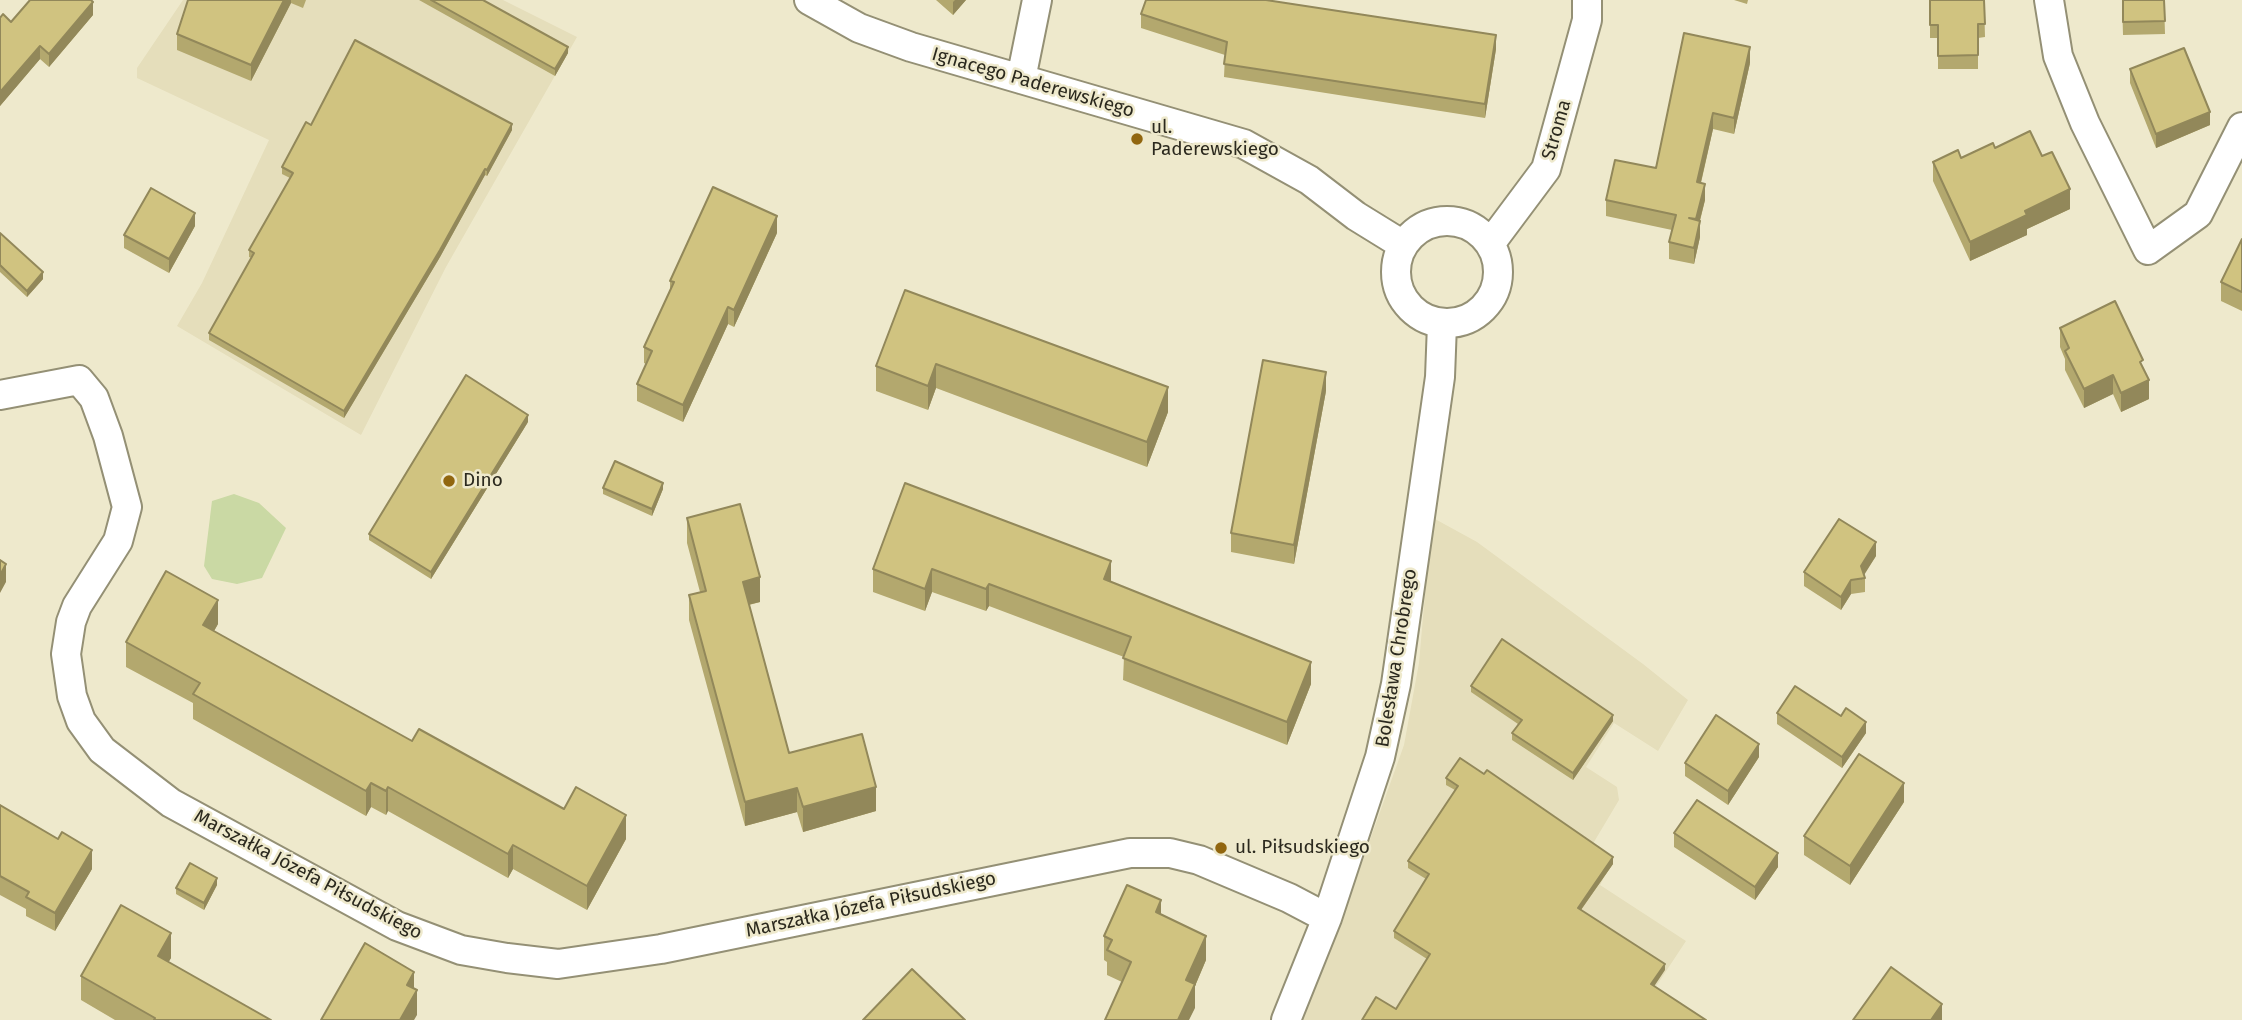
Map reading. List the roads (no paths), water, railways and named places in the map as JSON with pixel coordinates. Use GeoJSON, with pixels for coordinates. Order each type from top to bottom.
{"type":"FeatureCollection","features":[{"type":"Feature","properties":{"kind":"street","name":"Ignacego Paderewskiego"},"geometry":{"type":"LineString","coordinates":[[809,0],[859,28],[911,47],[1244,144],[1309,180],[1356,216],[1403,245]]}},
{"type":"Feature","properties":{"kind":"street"},"geometry":{"type":"LineString","coordinates":[[1021,79],[1037,0]]}},
{"type":"Feature","properties":{"kind":"street","name":"Stroma"},"geometry":{"type":"LineString","coordinates":[[1490,244],[1546,169],[1587,20],[1587,0]]}},
{"type":"Feature","properties":{"kind":"street"},"geometry":{"type":"LineString","coordinates":[[2049,0],[2058,56],[2085,123],[2148,250],[2198,214],[2242,127]]}},
{"type":"Feature","properties":{"kind":"street"},"geometry":{"type":"LineString","coordinates":[[1436,222],[1457,222],[1476,230],[1490,244],[1498,266],[1496,288],[1484,308],[1465,321],[1442,324],[1425,319],[1411,310],[1395,279],[1396,261],[1403,245],[1417,230],[1436,222]]}},
{"type":"Feature","properties":{"kind":"street","name":"Bolesława Chrobrego"},"geometry":{"type":"LineString","coordinates":[[1286,1020],[1327,918],[1380,757],[1396,684],[1440,376],[1442,324]]}},
{"type":"Feature","properties":{"kind":"street","name":"Marszałka Józefa Piłsudskiego"},"geometry":{"type":"LineString","coordinates":[[0,395],[79,380],[94,398],[108,436],[127,507],[118,541],[77,606],[71,622],[66,654],[72,696],[82,721],[102,750],[171,803],[397,926],[461,950],[558,964],[661,949],[1130,853],[1170,853],[1199,860],[1289,898],[1327,918]]}},
{"type":"Feature","properties":{"kind":"place","name":"ul. Paderewskiego"},"geometry":{"type":"Point","coordinates":[1137,139]}},
{"type":"Feature","properties":{"kind":"place","name":"Dino"},"geometry":{"type":"Point","coordinates":[449,481]}},
{"type":"Feature","properties":{"kind":"place","name":"ul. Piłsudskiego"},"geometry":{"type":"Point","coordinates":[1221,848]}}]}
